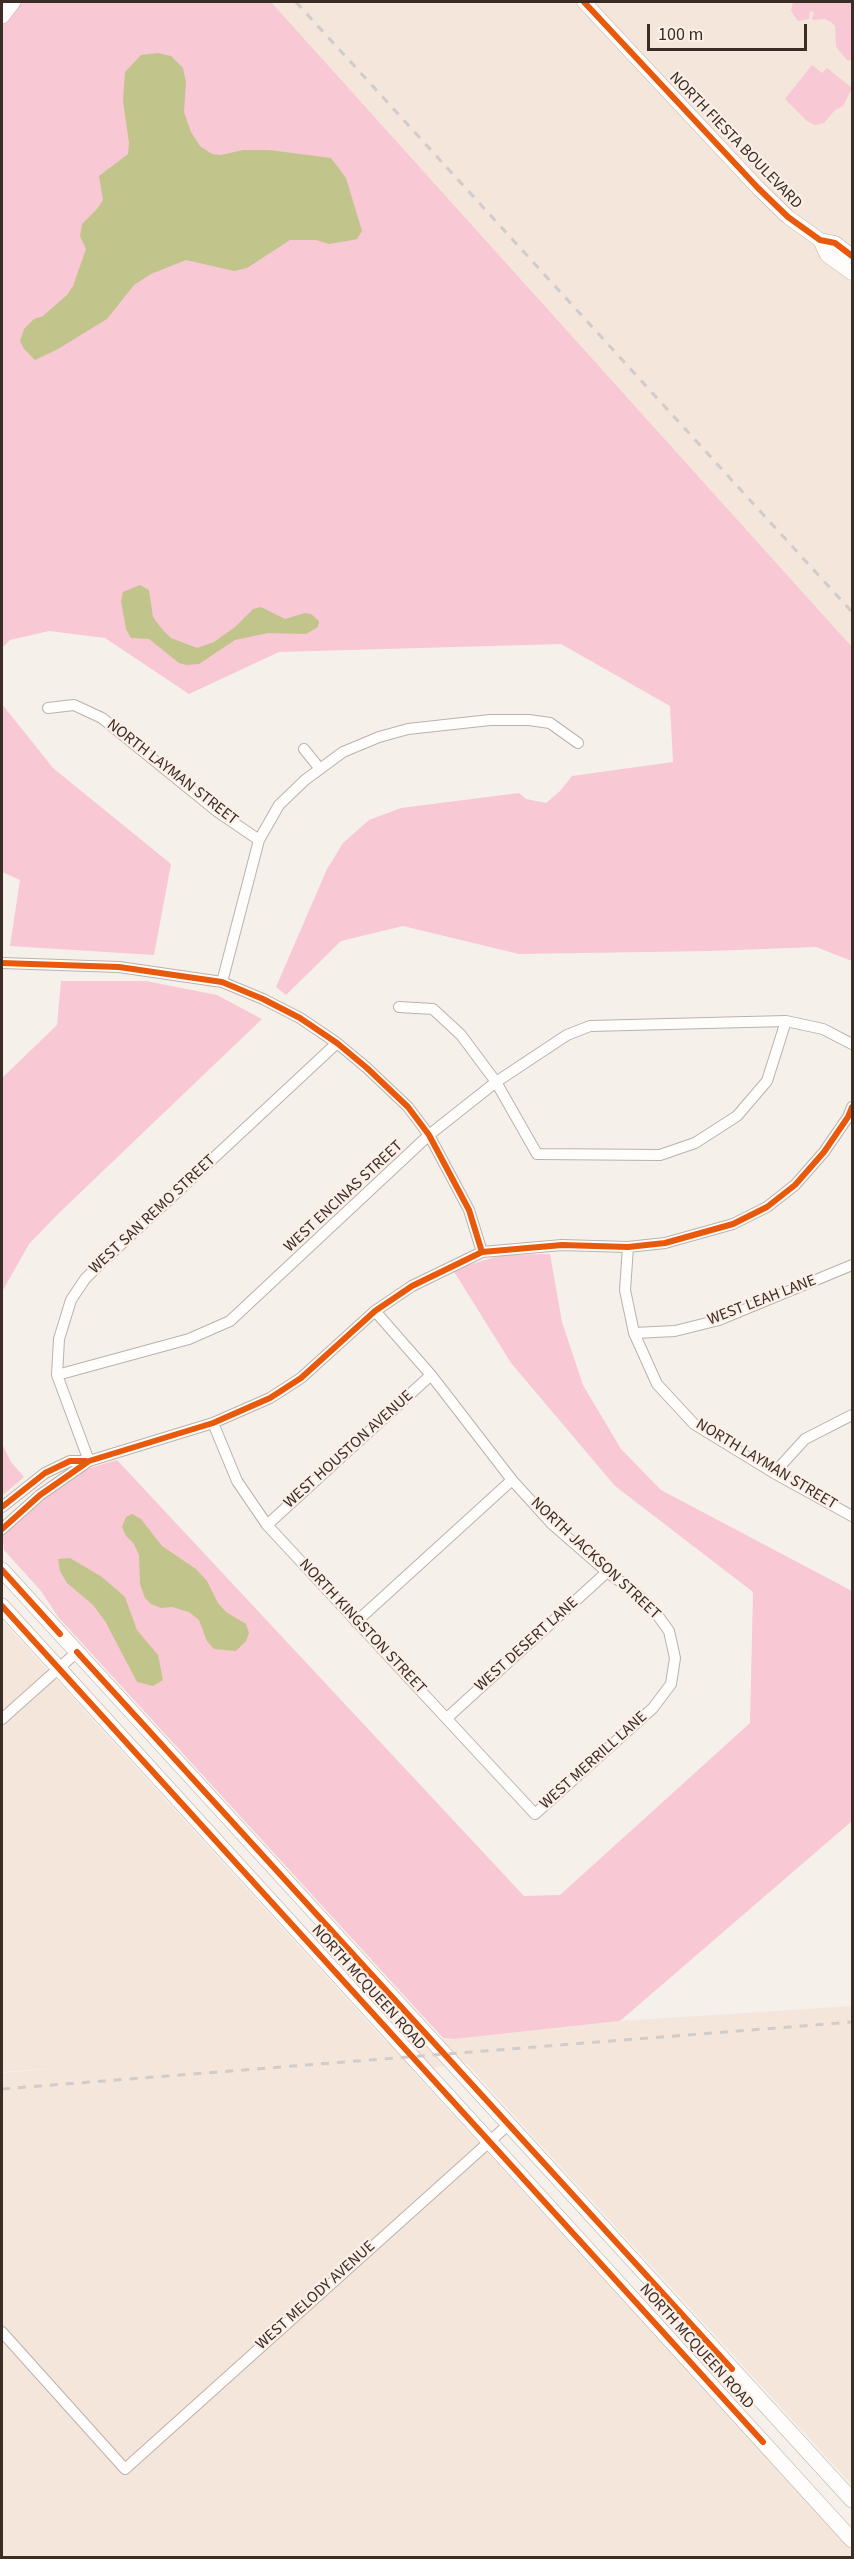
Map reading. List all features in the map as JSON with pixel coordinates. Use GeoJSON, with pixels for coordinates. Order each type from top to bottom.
{"type":"FeatureCollection","features":[{"type":"Feature","properties":{"kind":"main road"},"geometry":{"type":"LineString","coordinates":[[2,16],[13,2]]}},
{"type":"Feature","properties":{"kind":"main road","name":"NORTH MCQUEEN ROAD"},"geometry":{"type":"LineString","coordinates":[[2,1570],[852,2500]]}},
{"type":"Feature","properties":{"kind":"main road","name":"NORTH MCQUEEN ROAD"},"geometry":{"type":"LineString","coordinates":[[2,1606],[852,2540]]}},
{"type":"Feature","properties":{"kind":"main road"},"geometry":{"type":"LineString","coordinates":[[262,1892],[280,1875]]}},
{"type":"Feature","properties":{"kind":"main road"},"geometry":{"type":"LineString","coordinates":[[738,2414],[757,2397]]}},
{"type":"Feature","properties":{"kind":"street","name":"NORTH FIESTA BOULEVARD"},"geometry":{"type":"LineString","coordinates":[[584,2],[758,188],[788,217],[820,240],[835,243],[852,256]]}},
{"type":"Feature","properties":{"kind":"street","name":"NORTH FIESTA BOULEVARD"},"geometry":{"type":"LineString","coordinates":[[820,240],[827,255],[852,273]]}},
{"type":"Feature","properties":{"kind":"street","name":"NORTH LAYMAN STREET"},"geometry":{"type":"LineString","coordinates":[[48,708],[74,705],[102,718],[218,812],[259,840]]}},
{"type":"Feature","properties":{"kind":"street"},"geometry":{"type":"LineString","coordinates":[[222,982],[259,840],[279,805],[305,780],[343,752],[408,729],[490,720],[529,720],[550,723],[578,743]]}},
{"type":"Feature","properties":{"kind":"street"},"geometry":{"type":"LineString","coordinates":[[304,749],[320,769]]}},
{"type":"Feature","properties":{"kind":"street"},"geometry":{"type":"LineString","coordinates":[[2,963],[119,967],[222,982],[300,1018],[337,1043],[408,1107],[429,1136],[469,1210],[482,1252]]}},
{"type":"Feature","properties":{"kind":"street"},"geometry":{"type":"LineString","coordinates":[[399,1007],[433,1009],[461,1035],[496,1082],[537,1154],[660,1155],[695,1143],[737,1116],[767,1081],[786,1021]]}},
{"type":"Feature","properties":{"kind":"street","name":"WEST ENCINAS STREET"},"geometry":{"type":"LineString","coordinates":[[57,1375],[189,1339],[230,1321],[429,1136],[496,1082],[567,1035],[590,1026],[786,1021],[823,1029],[852,1044]]}},
{"type":"Feature","properties":{"kind":"street","name":"WEST SAN REMO STREET"},"geometry":{"type":"LineString","coordinates":[[89,1461],[57,1375],[62,1329],[71,1300],[85,1279],[337,1043]]}},
{"type":"Feature","properties":{"kind":"street"},"geometry":{"type":"LineString","coordinates":[[2,1507],[45,1473],[70,1461],[89,1461],[213,1423],[270,1398],[301,1378],[375,1311],[412,1286],[482,1252],[562,1245],[627,1247],[665,1243],[733,1224],[767,1207],[795,1185],[824,1152],[851,1114]]}},
{"type":"Feature","properties":{"kind":"street","name":"NORTH LAYMAN STREET"},"geometry":{"type":"LineString","coordinates":[[627,1247],[625,1290],[634,1333],[657,1384],[694,1424],[774,1473],[852,1516]]}},
{"type":"Feature","properties":{"kind":"street","name":"WEST LEAH LANE"},"geometry":{"type":"LineString","coordinates":[[634,1333],[675,1331],[718,1320],[852,1265]]}},
{"type":"Feature","properties":{"kind":"street","name":"NORTH JACKSON STREET"},"geometry":{"type":"LineString","coordinates":[[375,1311],[431,1375],[512,1480],[552,1524],[647,1603],[669,1631],[675,1658],[671,1684],[652,1708]]}},
{"type":"Feature","properties":{"kind":"street","name":"WEST HOUSTON AVENUE"},"geometry":{"type":"LineString","coordinates":[[267,1525],[431,1375]]}},
{"type":"Feature","properties":{"kind":"street"},"geometry":{"type":"LineString","coordinates":[[774,1473],[806,1439],[852,1415]]}},
{"type":"Feature","properties":{"kind":"street","name":"NORTH KINGSTON STREET"},"geometry":{"type":"LineString","coordinates":[[213,1423],[237,1481],[267,1525],[535,1814]]}},
{"type":"Feature","properties":{"kind":"street"},"geometry":{"type":"LineString","coordinates":[[2,1529],[40,1495],[89,1461]]}},
{"type":"Feature","properties":{"kind":"street"},"geometry":{"type":"LineString","coordinates":[[356,1622],[512,1480]]}},
{"type":"Feature","properties":{"kind":"street","name":"WEST DESERT LANE"},"geometry":{"type":"LineString","coordinates":[[447,1718],[607,1572]]}},
{"type":"Feature","properties":{"kind":"street"},"geometry":{"type":"LineString","coordinates":[[2,1719],[77,1652]]}},
{"type":"Feature","properties":{"kind":"street","name":"WEST MERRILL LANE"},"geometry":{"type":"LineString","coordinates":[[535,1814],[652,1708]]}},
{"type":"Feature","properties":{"kind":"street","name":"WEST MELODY AVENUE"},"geometry":{"type":"LineString","coordinates":[[2,2332],[125,2469],[508,2125]]}},
{"type":"Feature","properties":{"kind":"shaded area"},"geometry":{"type":"Polygon","coordinates":[[[2,2],[271,2],[852,647],[852,961],[816,947],[519,954],[403,926],[341,941],[286,995],[276,987],[327,869],[343,843],[369,820],[401,808],[519,793],[526,799],[546,803],[572,776],[673,762],[670,706],[561,644],[279,652],[189,694],[105,638],[49,631],[10,640],[2,648],[2,2]]]}},
{"type":"Feature","properties":{"kind":"shaded area"},"geometry":{"type":"Polygon","coordinates":[[[271,2],[852,2],[852,647],[271,2]]]}},
{"type":"Feature","properties":{"kind":"shaded area"},"geometry":{"type":"Polygon","coordinates":[[[793,2],[852,2],[852,61],[847,60],[836,47],[835,26],[831,22],[824,19],[812,19],[814,12],[810,11],[809,19],[798,21],[791,11],[793,2]]]}},
{"type":"Feature","properties":{"kind":"shaded area"},"geometry":{"type":"Polygon","coordinates":[[[158,53],[171,56],[183,68],[186,82],[184,112],[191,132],[200,146],[212,154],[221,155],[243,150],[269,150],[331,158],[346,178],[362,231],[357,239],[329,244],[316,240],[290,240],[247,268],[234,271],[186,260],[151,274],[134,285],[107,319],[58,349],[35,360],[24,349],[20,341],[24,329],[67,295],[73,286],[86,249],[80,236],[82,224],[103,200],[99,176],[128,154],[129,143],[123,101],[125,72],[141,55],[158,53]]]}},
{"type":"Feature","properties":{"kind":"shaded area"},"geometry":{"type":"Polygon","coordinates":[[[812,65],[822,73],[827,68],[852,88],[843,106],[835,110],[824,123],[815,125],[807,121],[785,99],[812,65]]]}},
{"type":"Feature","properties":{"kind":"shaded area"},"geometry":{"type":"Polygon","coordinates":[[[140,585],[149,590],[153,617],[162,629],[171,638],[197,648],[214,642],[235,627],[253,609],[261,607],[285,619],[305,613],[311,614],[319,621],[318,627],[306,634],[268,633],[235,640],[199,664],[186,665],[179,663],[149,639],[131,638],[126,629],[121,601],[123,592],[140,585]]]}},
{"type":"Feature","properties":{"kind":"shaded area"},"geometry":{"type":"Polygon","coordinates":[[[2,704],[53,768],[171,864],[154,955],[10,946],[20,880],[2,872],[2,704]]]}},
{"type":"Feature","properties":{"kind":"shaded area"},"geometry":{"type":"Polygon","coordinates":[[[61,981],[146,981],[217,995],[262,1019],[29,1244],[2,1292],[2,1078],[57,1025],[61,981]]]}},
{"type":"Feature","properties":{"kind":"shaded area"},"geometry":{"type":"Polygon","coordinates":[[[550,1254],[562,1322],[583,1385],[621,1449],[661,1490],[852,1591],[852,1821],[620,2021],[454,2039],[443,2038],[59,1618],[41,1591],[4,1550],[2,1535],[64,1482],[90,1468],[117,1460],[524,1896],[560,1895],[750,1723],[753,1592],[615,1486],[511,1363],[453,1270],[501,1255],[550,1254]]]}},
{"type":"Feature","properties":{"kind":"shaded area"},"geometry":{"type":"Polygon","coordinates":[[[2,1444],[11,1462],[24,1477],[2,1496],[2,1444]]]}},
{"type":"Feature","properties":{"kind":"shaded area"},"geometry":{"type":"Polygon","coordinates":[[[132,1514],[141,1519],[162,1546],[196,1569],[207,1581],[218,1603],[226,1612],[246,1624],[249,1633],[246,1641],[236,1651],[214,1649],[207,1641],[199,1620],[189,1612],[172,1607],[161,1608],[151,1604],[145,1598],[140,1584],[139,1555],[122,1527],[126,1517],[132,1514]]]}},
{"type":"Feature","properties":{"kind":"shaded area"},"geometry":{"type":"Polygon","coordinates":[[[70,1558],[102,1577],[125,1597],[137,1630],[158,1655],[163,1680],[153,1686],[137,1682],[105,1621],[93,1605],[67,1583],[60,1571],[58,1559],[70,1558]]]}},
{"type":"Feature","properties":{"kind":"shaded area"},"geometry":{"type":"Polygon","coordinates":[[[2,1620],[386,2042],[454,2039],[620,2021],[852,2006],[852,2485],[467,2064],[412,2070],[852,2551],[852,2557],[2,2557],[2,2073],[59,2068],[2,2072],[2,1620]]]}},
{"type":"Feature","properties":{"kind":"railway"},"geometry":{"type":"LineString","coordinates":[[296,2],[852,612]]}},
{"type":"Feature","properties":{"kind":"railway"},"geometry":{"type":"LineString","coordinates":[[2,2089],[852,2022]]}},
{"type":"Feature","properties":{"kind":"cycle path"},"geometry":{"type":"LineString","coordinates":[[584,2],[758,188],[788,217],[820,240],[835,243],[852,256]]}},
{"type":"Feature","properties":{"kind":"cycle path"},"geometry":{"type":"LineString","coordinates":[[2,963],[119,967],[222,982],[300,1018],[337,1043],[408,1107],[429,1135],[469,1210],[482,1252]]}},
{"type":"Feature","properties":{"kind":"cycle path"},"geometry":{"type":"LineString","coordinates":[[2,1529],[40,1495],[89,1461],[213,1423],[270,1398],[301,1378],[375,1311],[412,1286],[482,1252],[562,1245],[628,1247],[665,1243],[733,1224],[767,1207],[795,1185],[824,1152],[848,1117],[852,1107]]}},
{"type":"Feature","properties":{"kind":"cycle path"},"geometry":{"type":"LineString","coordinates":[[2,1507],[45,1473],[70,1461],[86,1461]]}},
{"type":"Feature","properties":{"kind":"cycle path"},"geometry":{"type":"LineString","coordinates":[[2,1570],[60,1634]]}},
{"type":"Feature","properties":{"kind":"cycle path"},"geometry":{"type":"LineString","coordinates":[[2,1606],[763,2442]]}},
{"type":"Feature","properties":{"kind":"cycle path"},"geometry":{"type":"LineString","coordinates":[[77,1652],[732,2369]]}}]}
